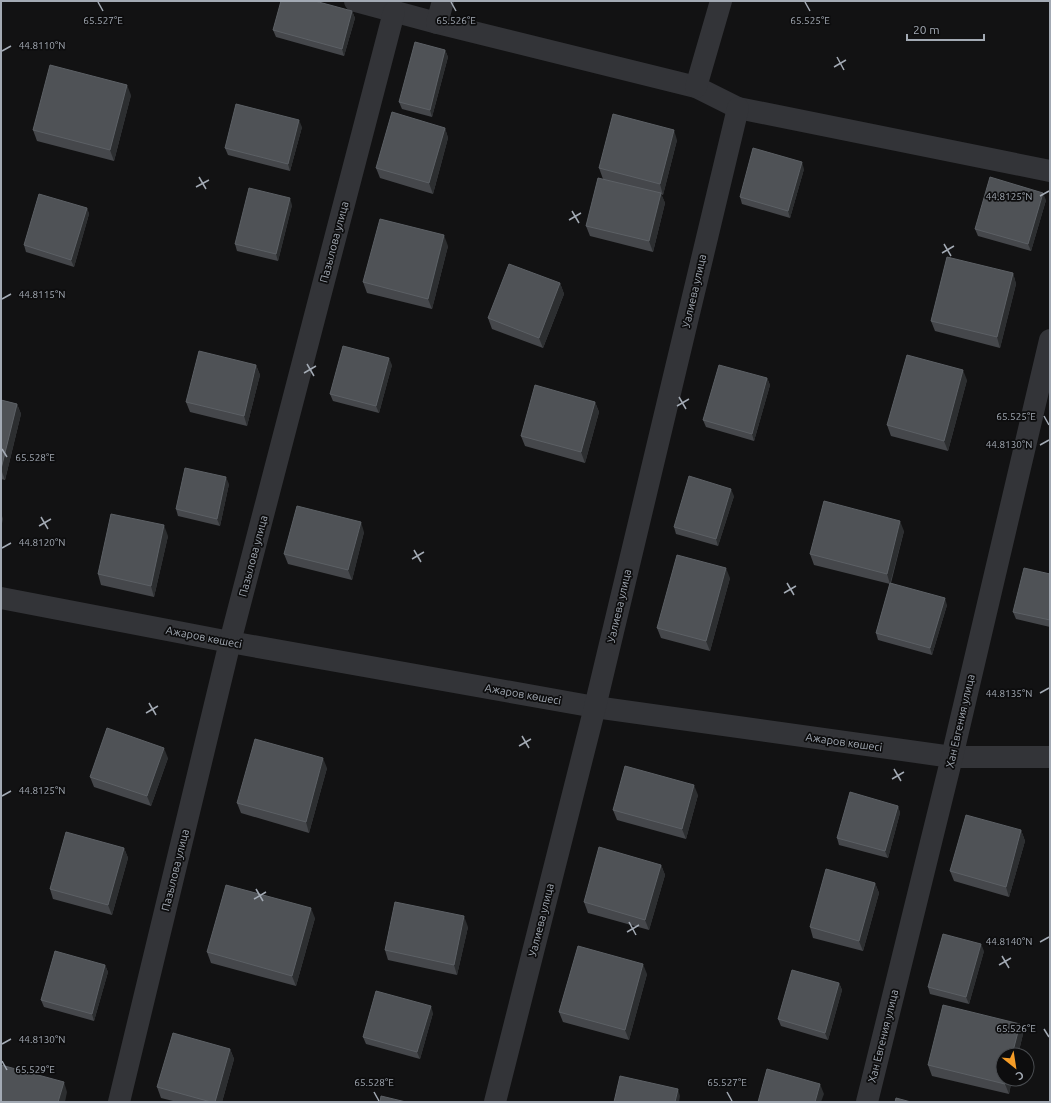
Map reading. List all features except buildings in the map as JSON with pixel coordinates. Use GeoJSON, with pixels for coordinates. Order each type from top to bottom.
{"type":"FeatureCollection","features":[{"type":"Feature","properties":{"kind":"street"},"geometry":{"type":"LineString","coordinates":[[355,1],[437,23],[696,87],[738,108],[1050,171]]}},
{"type":"Feature","properties":{"kind":"street"},"geometry":{"type":"LineString","coordinates":[[437,23],[443,1]]}},
{"type":"Feature","properties":{"kind":"street"},"geometry":{"type":"LineString","coordinates":[[696,87],[722,1]]}},
{"type":"Feature","properties":{"kind":"street","name":"Пазылова улица"},"geometry":{"type":"LineString","coordinates":[[119,1102],[230,642],[394,12]]}},
{"type":"Feature","properties":{"kind":"street","name":"Уалиева улица"},"geometry":{"type":"LineString","coordinates":[[495,1102],[595,707],[738,108]]}},
{"type":"Feature","properties":{"kind":"street","name":"Хан Евгения улица"},"geometry":{"type":"LineString","coordinates":[[867,1102],[952,757],[1050,340]]}},
{"type":"Feature","properties":{"kind":"street","name":"Ажаров көшесі"},"geometry":{"type":"LineString","coordinates":[[1,598],[230,642],[595,707],[952,757],[1050,757]]}}]}
